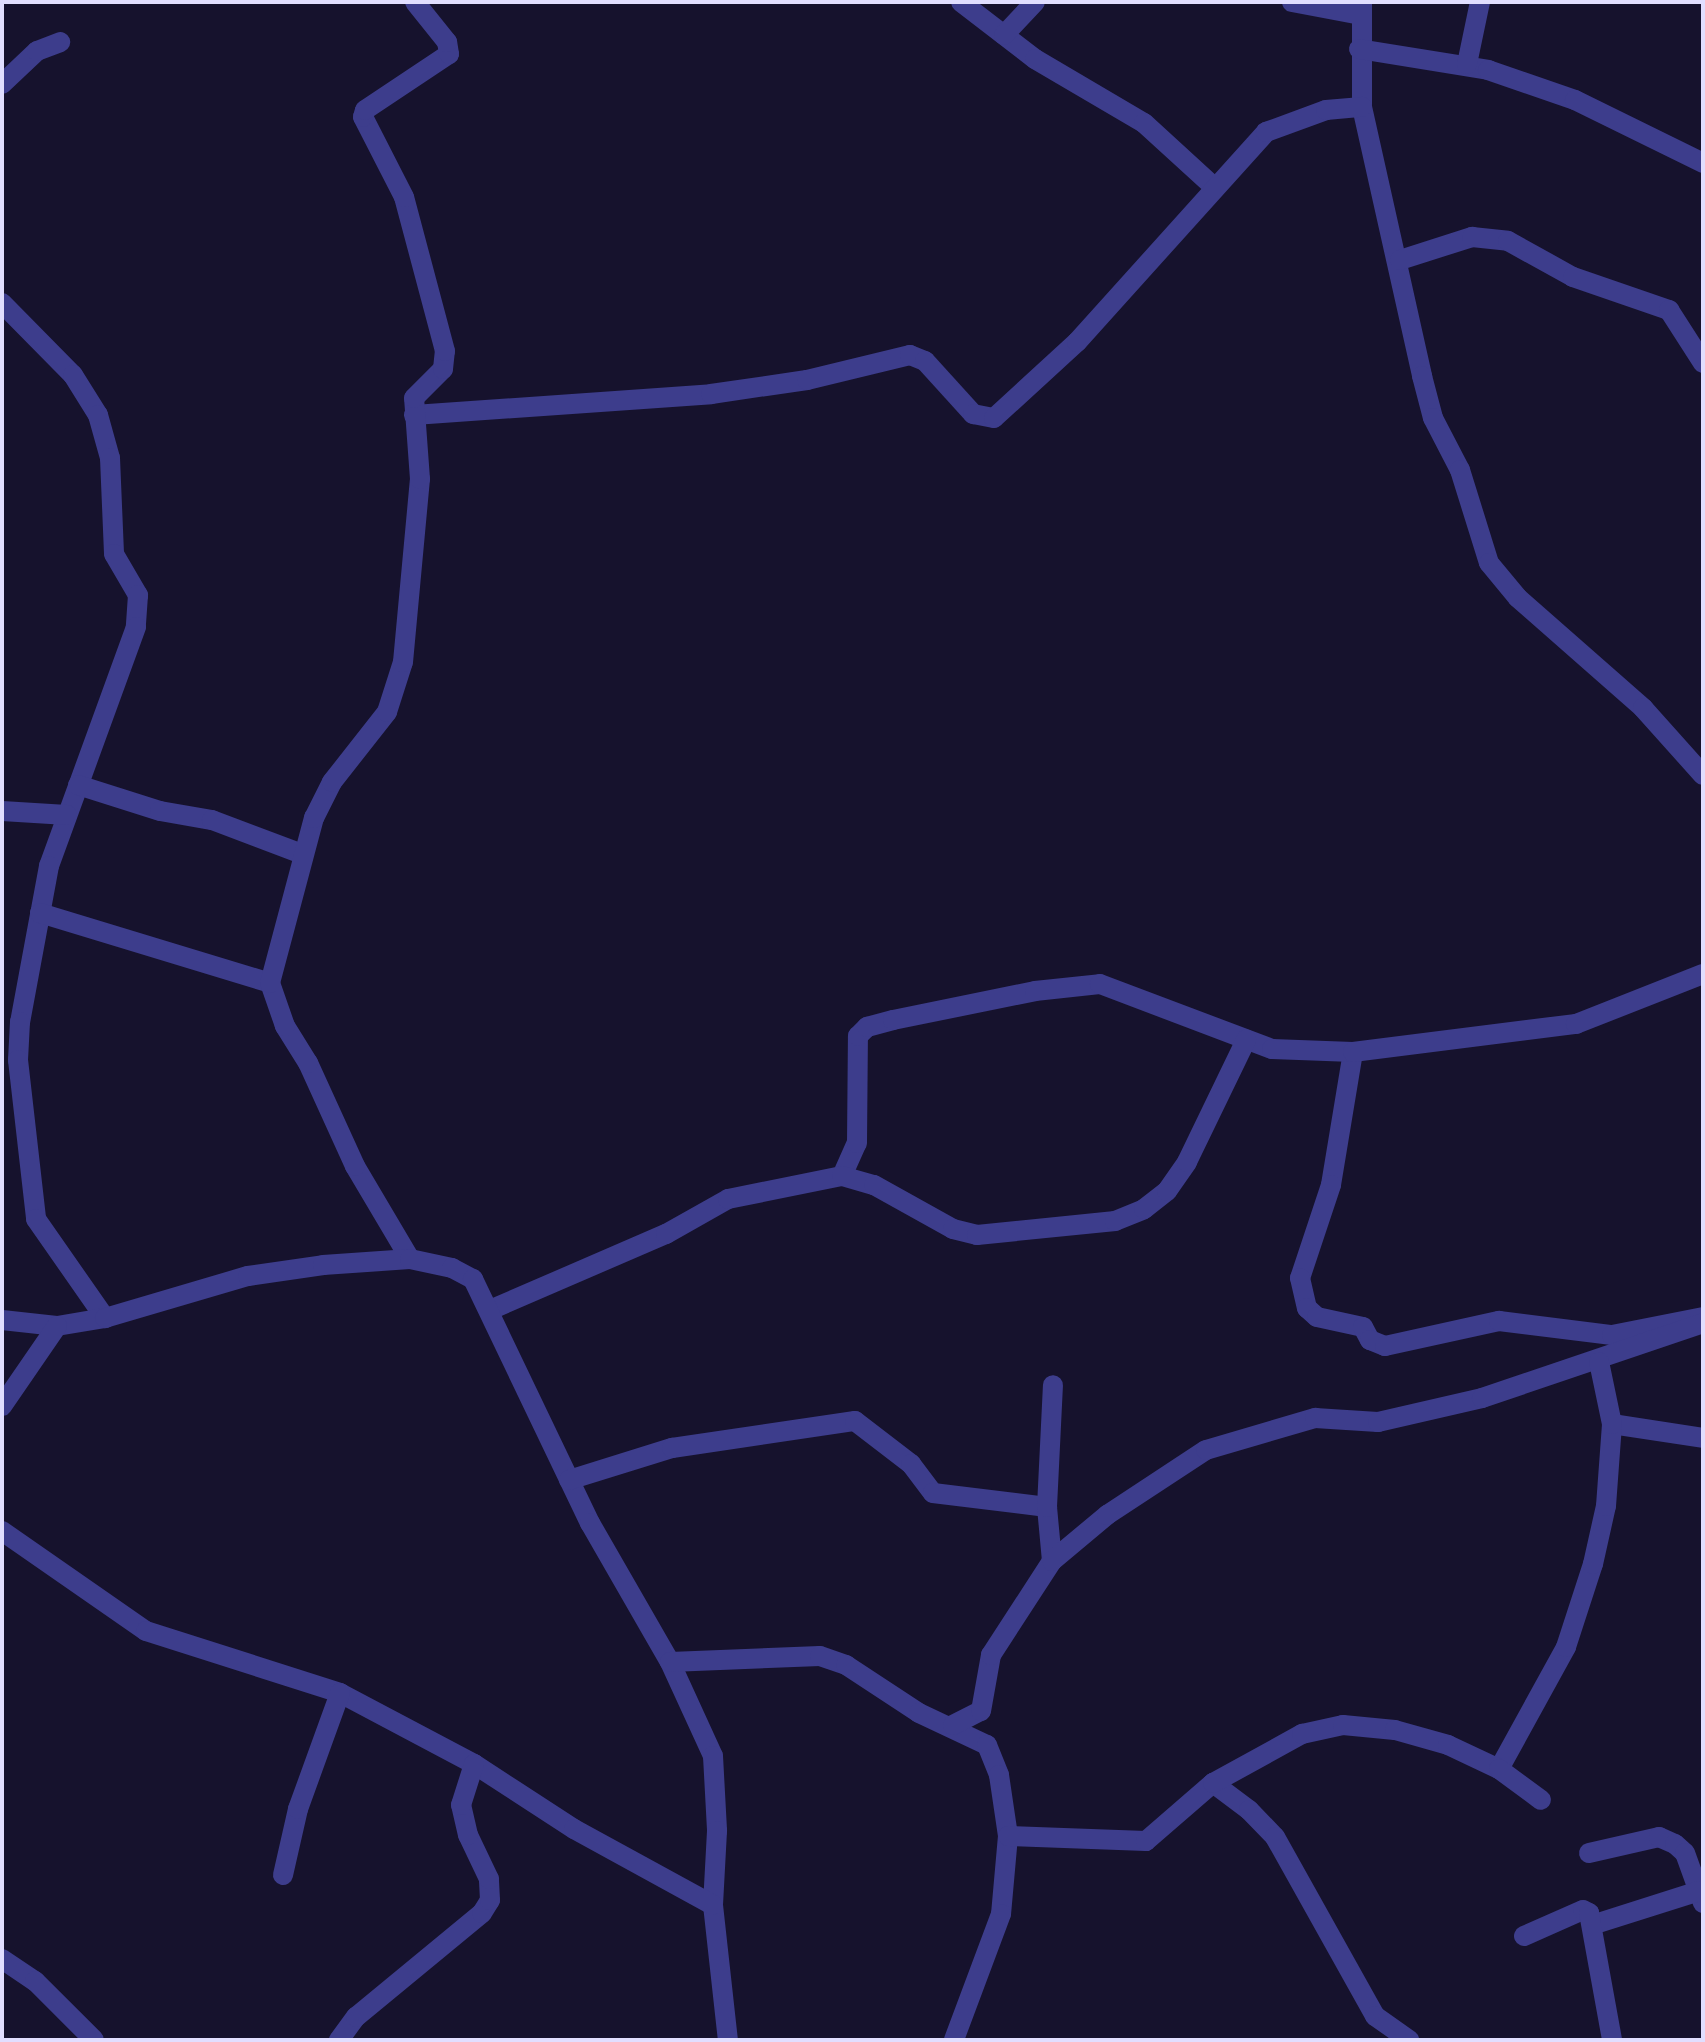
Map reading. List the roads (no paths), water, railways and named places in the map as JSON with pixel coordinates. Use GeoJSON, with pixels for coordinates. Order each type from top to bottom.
{"type":"FeatureCollection","features":[{"type":"Feature","properties":{"kind":"street"},"geometry":{"type":"LineString","coordinates":[[410,1259],[355,1166],[308,1063],[285,1026],[270,983],[302,854],[323,797],[387,712],[398,688],[420,479],[414,398],[443,369],[445,351],[404,197],[363,117],[365,110],[449,54],[447,42],[415,2]]}},
{"type":"Feature","properties":{"kind":"street"},"geometry":{"type":"LineString","coordinates":[[961,2],[1004,35],[1144,123],[1214,187]]}},
{"type":"Feature","properties":{"kind":"street"},"geometry":{"type":"LineString","coordinates":[[1004,35],[1035,2]]}},
{"type":"Feature","properties":{"kind":"street"},"geometry":{"type":"LineString","coordinates":[[1292,2],[1361,8],[1359,49],[1362,107],[1400,260],[1433,418],[1460,470],[1489,563],[1518,598],[1643,708],[1703,775]]}},
{"type":"Feature","properties":{"kind":"street"},"geometry":{"type":"LineString","coordinates":[[1467,64],[1480,2]]}},
{"type":"Feature","properties":{"kind":"street"},"geometry":{"type":"LineString","coordinates":[[2,84],[37,51],[60,42]]}},
{"type":"Feature","properties":{"kind":"street"},"geometry":{"type":"LineString","coordinates":[[1359,49],[1467,64],[1575,100],[1703,163]]}},
{"type":"Feature","properties":{"kind":"street"},"geometry":{"type":"LineString","coordinates":[[414,415],[711,394],[807,380],[910,355],[925,361],[973,414],[994,418],[1077,342],[1266,132],[1326,110],[1362,107]]}},
{"type":"Feature","properties":{"kind":"street"},"geometry":{"type":"LineString","coordinates":[[1400,260],[1472,237],[1508,241],[1573,277],[1669,310],[1703,363]]}},
{"type":"Feature","properties":{"kind":"street"},"geometry":{"type":"LineString","coordinates":[[2,303],[73,375],[98,415],[110,458],[114,554],[138,595],[136,627],[67,815],[11,1023],[36,1219],[53,1251],[105,1318]]}},
{"type":"Feature","properties":{"kind":"street"},"geometry":{"type":"LineString","coordinates":[[78,785],[160,811],[212,820],[302,854]]}},
{"type":"Feature","properties":{"kind":"street"},"geometry":{"type":"LineString","coordinates":[[2,811],[67,815]]}},
{"type":"Feature","properties":{"kind":"street"},"geometry":{"type":"LineString","coordinates":[[40,913],[270,983]]}},
{"type":"Feature","properties":{"kind":"street"},"geometry":{"type":"LineString","coordinates":[[842,1176],[857,1143],[857,1044],[867,1027],[1035,991],[1100,984],[1272,1049],[1353,1052],[1576,1024],[1703,974]]}},
{"type":"Feature","properties":{"kind":"street"},"geometry":{"type":"LineString","coordinates":[[490,1310],[654,1240],[728,1199],[842,1176],[874,1185],[953,1229],[977,1235],[1115,1221],[1144,1209],[1167,1191],[1187,1162],[1246,1040]]}},
{"type":"Feature","properties":{"kind":"street"},"geometry":{"type":"LineString","coordinates":[[1353,1052],[1331,1185],[1300,1278],[1307,1308],[1317,1317],[1363,1327],[1370,1340],[1385,1346],[1499,1321],[1612,1335],[1703,1320]]}},
{"type":"Feature","properties":{"kind":"street"},"geometry":{"type":"LineString","coordinates":[[2,1320],[57,1326],[105,1318],[248,1276],[410,1259],[452,1268],[473,1279],[569,1480],[670,1662],[713,1756],[717,1831],[713,1905],[728,2040]]}},
{"type":"Feature","properties":{"kind":"street"},"geometry":{"type":"LineString","coordinates":[[953,1725],[981,1711],[991,1655],[1052,1561],[1107,1515],[1206,1450],[1315,1418],[1378,1422],[1403,1417],[1599,1362],[1703,1320]]}},
{"type":"Feature","properties":{"kind":"street"},"geometry":{"type":"LineString","coordinates":[[2,1406],[57,1326]]}},
{"type":"Feature","properties":{"kind":"street"},"geometry":{"type":"LineString","coordinates":[[1499,1769],[1566,1647],[1581,1604],[1606,1506],[1612,1424],[1599,1362]]}},
{"type":"Feature","properties":{"kind":"street"},"geometry":{"type":"LineString","coordinates":[[1052,1561],[1047,1507],[1053,1385]]}},
{"type":"Feature","properties":{"kind":"street"},"geometry":{"type":"LineString","coordinates":[[569,1480],[672,1448],[855,1421],[911,1464],[933,1493],[1047,1507]]}},
{"type":"Feature","properties":{"kind":"street"},"geometry":{"type":"LineString","coordinates":[[1612,1424],[1703,1438]]}},
{"type":"Feature","properties":{"kind":"street"},"geometry":{"type":"LineString","coordinates":[[2,1531],[146,1631],[340,1693],[474,1764],[574,1829],[713,1905]]}},
{"type":"Feature","properties":{"kind":"street"},"geometry":{"type":"LineString","coordinates":[[670,1662],[820,1656],[846,1665],[919,1713],[953,1725],[987,1745],[994,1756],[1008,1836],[1001,1914],[954,2040]]}},
{"type":"Feature","properties":{"kind":"street"},"geometry":{"type":"LineString","coordinates":[[283,1875],[298,1809],[340,1693]]}},
{"type":"Feature","properties":{"kind":"street"},"geometry":{"type":"LineString","coordinates":[[1008,1836],[1146,1841],[1213,1783],[1302,1734],[1343,1725],[1435,1741],[1499,1769],[1541,1800]]}},
{"type":"Feature","properties":{"kind":"street"},"geometry":{"type":"LineString","coordinates":[[339,2040],[356,2017],[482,1913],[490,1900],[489,1879],[468,1835],[461,1805],[474,1764]]}},
{"type":"Feature","properties":{"kind":"street"},"geometry":{"type":"LineString","coordinates":[[1213,1783],[1269,1830],[1375,2016],[1409,2040]]}},
{"type":"Feature","properties":{"kind":"street"},"geometry":{"type":"LineString","coordinates":[[1589,1853],[1659,1837],[1685,1853],[1701,1897],[1592,1925]]}},
{"type":"Feature","properties":{"kind":"street"},"geometry":{"type":"LineString","coordinates":[[1524,1936],[1583,1910],[1592,1925],[1612,2040]]}},
{"type":"Feature","properties":{"kind":"street"},"geometry":{"type":"LineString","coordinates":[[2,1959],[35,1981],[94,2040]]}}]}
